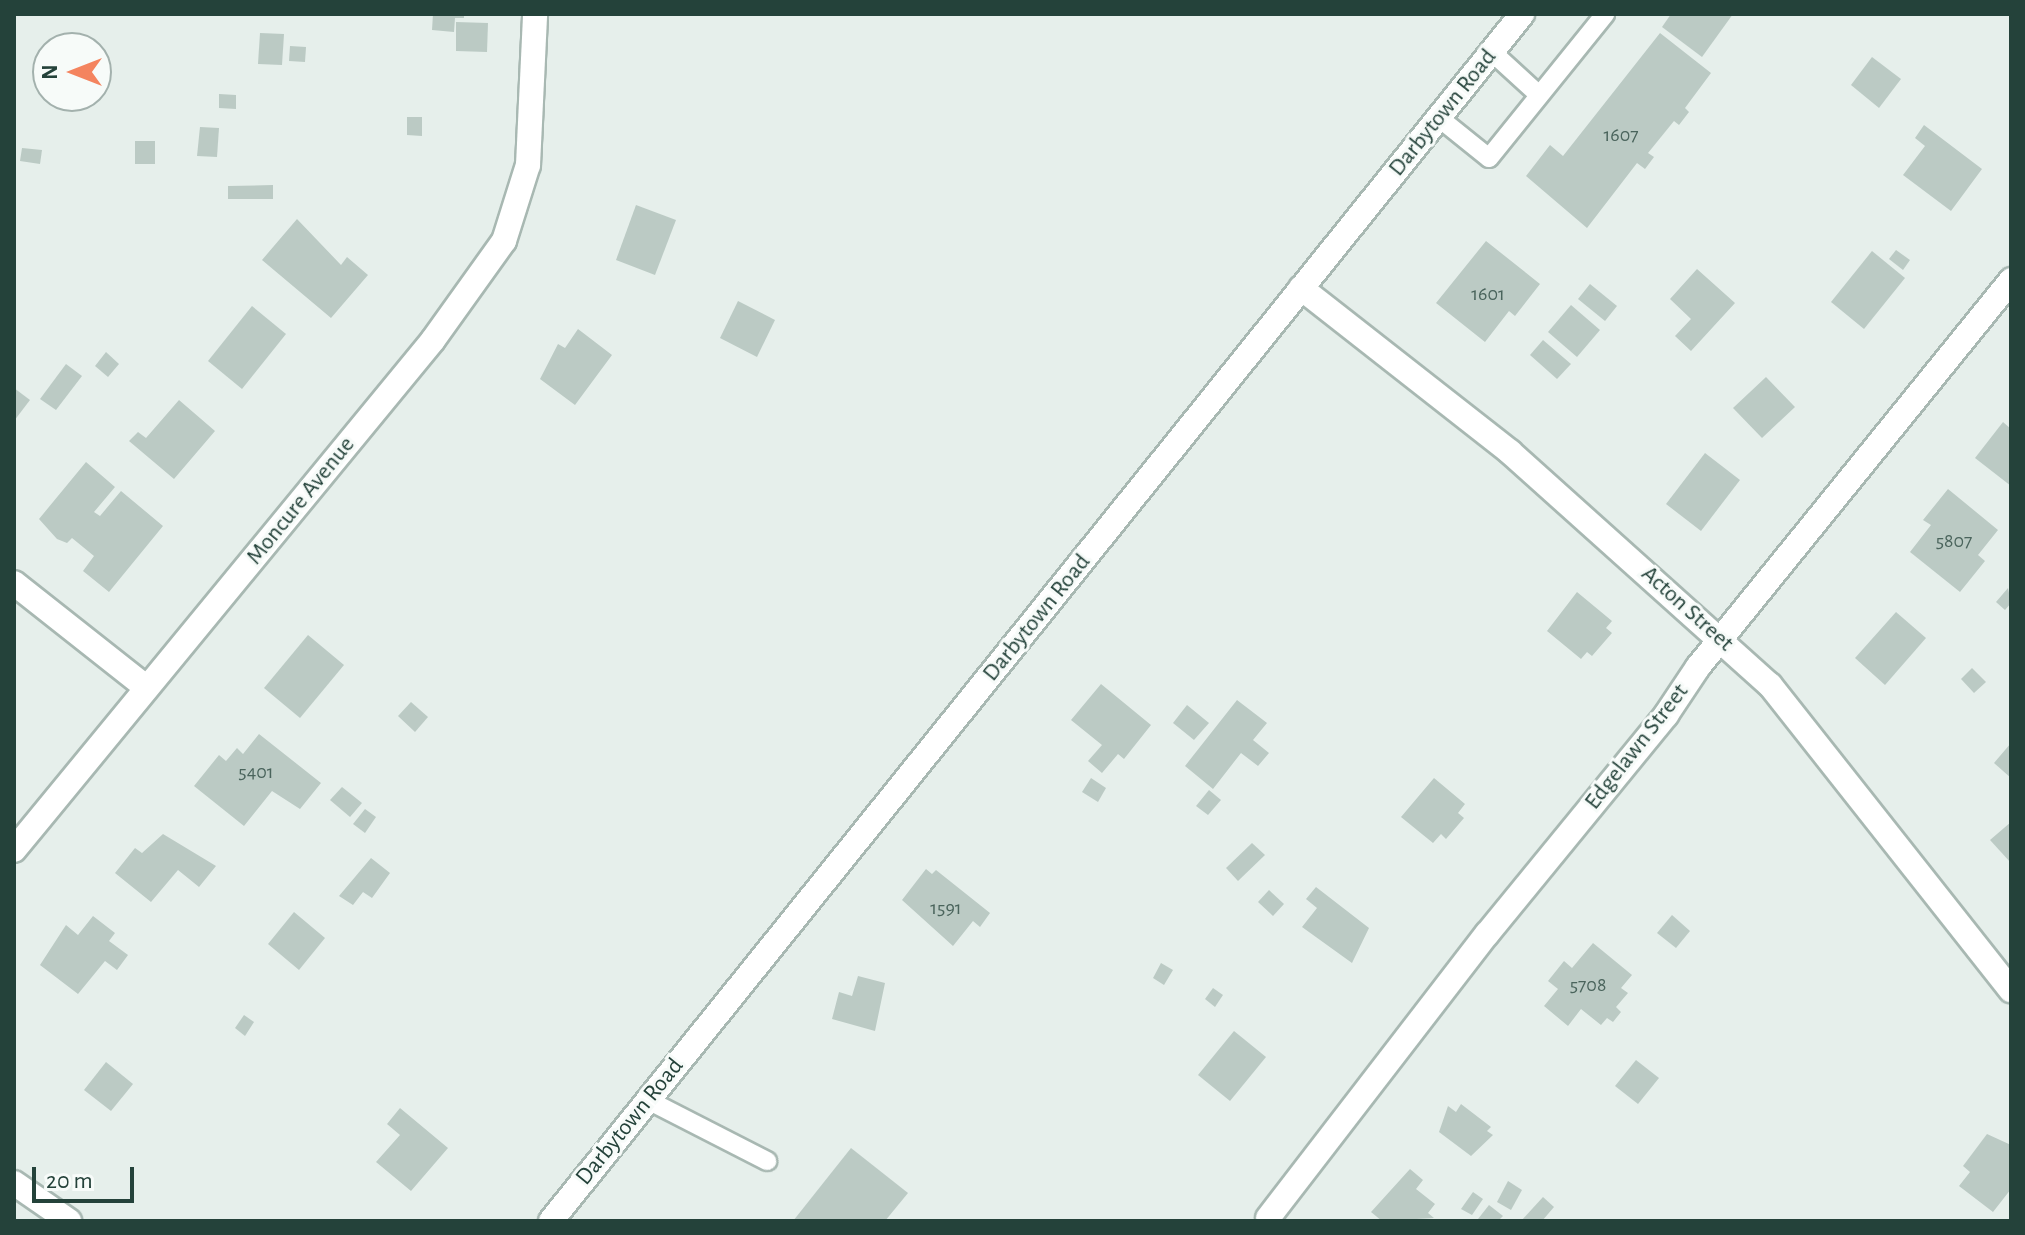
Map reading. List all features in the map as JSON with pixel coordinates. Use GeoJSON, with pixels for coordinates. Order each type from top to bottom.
{"type":"FeatureCollection","features":[{"type":"Feature","properties":{"kind":"street","name":"Moncure Avenue"},"geometry":{"type":"LineString","coordinates":[[14,850],[433,340],[504,241],[528,165],[535,14]]}},
{"type":"Feature","properties":{"kind":"street","name":"Darbytown Road"},"geometry":{"type":"LineString","coordinates":[[551,1221],[1522,14]]}},
{"type":"Feature","properties":{"kind":"street","name":"Edgelawn Street"},"geometry":{"type":"LineString","coordinates":[[1268,1218],[1721,639],[2011,280]]}},
{"type":"Feature","properties":{"kind":"street","name":"Acton Street"},"geometry":{"type":"LineString","coordinates":[[1301,288],[1510,452],[1770,685],[2011,990]]}},
{"type":"Feature","properties":{"kind":"street"},"geometry":{"type":"LineString","coordinates":[[14,583],[147,688]]}},
{"type":"Feature","properties":{"kind":"street"},"geometry":{"type":"LineString","coordinates":[[14,1183],[69,1221]]}},
{"type":"Feature","properties":{"kind":"lane"},"geometry":{"type":"LineString","coordinates":[[1438,117],[1489,158],[1605,14]]}},
{"type":"Feature","properties":{"kind":"lane"},"geometry":{"type":"LineString","coordinates":[[1492,52],[1539,95]]}},
{"type":"Feature","properties":{"kind":"lane"},"geometry":{"type":"LineString","coordinates":[[648,1100],[767,1161]]}},
{"type":"Feature","properties":{"kind":"building"},"geometry":{"type":"Polygon","coordinates":[[[433,14],[464,14],[464,18],[455,18],[454,32],[432,30],[433,14]]]}},
{"type":"Feature","properties":{"kind":"building"},"geometry":{"type":"Polygon","coordinates":[[[1671,14],[1733,14],[1702,57],[1662,27],[1671,14]]]}},
{"type":"Feature","properties":{"kind":"building"},"geometry":{"type":"Polygon","coordinates":[[[456,22],[488,23],[487,52],[456,51],[456,22]]]}},
{"type":"Feature","properties":{"kind":"building"},"geometry":{"type":"Polygon","coordinates":[[[260,33],[284,34],[282,65],[258,64],[260,33]]]}},
{"type":"Feature","properties":{"kind":"building"},"geometry":{"type":"Polygon","coordinates":[[[1660,33],[1711,73],[1685,108],[1689,112],[1679,125],[1674,121],[1648,153],[1654,157],[1645,169],[1637,163],[1587,228],[1526,176],[1550,145],[1563,156],[1660,33]]]}},
{"type":"Feature","properties":{"kind":"building"},"geometry":{"type":"Polygon","coordinates":[[[290,46],[306,47],[305,62],[289,61],[290,46]]]}},
{"type":"Feature","properties":{"kind":"building"},"geometry":{"type":"Polygon","coordinates":[[[1872,57],[1901,79],[1879,108],[1851,85],[1872,57]]]}},
{"type":"Feature","properties":{"kind":"building"},"geometry":{"type":"Polygon","coordinates":[[[219,94],[236,95],[236,109],[219,108],[219,94]]]}},
{"type":"Feature","properties":{"kind":"building"},"geometry":{"type":"Polygon","coordinates":[[[407,117],[422,117],[422,136],[407,135],[407,117]]]}},
{"type":"Feature","properties":{"kind":"building"},"geometry":{"type":"Polygon","coordinates":[[[1924,125],[1982,169],[1951,211],[1903,175],[1925,146],[1915,138],[1924,125]]]}},
{"type":"Feature","properties":{"kind":"building"},"geometry":{"type":"Polygon","coordinates":[[[200,127],[219,128],[217,157],[197,156],[200,127]]]}},
{"type":"Feature","properties":{"kind":"building"},"geometry":{"type":"Polygon","coordinates":[[[135,141],[155,141],[155,164],[135,164],[135,141]]]}},
{"type":"Feature","properties":{"kind":"building"},"geometry":{"type":"Polygon","coordinates":[[[22,148],[42,150],[40,164],[20,161],[22,148]]]}},
{"type":"Feature","properties":{"kind":"building"},"geometry":{"type":"Polygon","coordinates":[[[273,185],[273,199],[228,199],[228,186],[273,185]]]}},
{"type":"Feature","properties":{"kind":"building"},"geometry":{"type":"Polygon","coordinates":[[[636,205],[676,220],[655,275],[616,260],[636,205]]]}},
{"type":"Feature","properties":{"kind":"building"},"geometry":{"type":"Polygon","coordinates":[[[297,219],[341,265],[347,257],[368,275],[331,318],[262,260],[297,219]]]}},
{"type":"Feature","properties":{"kind":"building"},"geometry":{"type":"Polygon","coordinates":[[[1486,241],[1540,284],[1515,316],[1509,311],[1485,342],[1436,303],[1486,241]]]}},
{"type":"Feature","properties":{"kind":"building"},"geometry":{"type":"Polygon","coordinates":[[[1896,250],[1910,260],[1903,270],[1889,259],[1896,250]]]}},
{"type":"Feature","properties":{"kind":"building"},"geometry":{"type":"Polygon","coordinates":[[[1872,251],[1905,278],[1864,329],[1831,302],[1872,251]]]}},
{"type":"Feature","properties":{"kind":"building"},"geometry":{"type":"Polygon","coordinates":[[[1697,269],[1735,303],[1691,351],[1675,336],[1691,319],[1670,299],[1697,269]]]}},
{"type":"Feature","properties":{"kind":"building"},"geometry":{"type":"Polygon","coordinates":[[[1590,284],[1617,306],[1605,321],[1578,299],[1590,284]]]}},
{"type":"Feature","properties":{"kind":"building"},"geometry":{"type":"Polygon","coordinates":[[[738,301],[775,320],[757,357],[720,338],[738,301]]]}},
{"type":"Feature","properties":{"kind":"building"},"geometry":{"type":"Polygon","coordinates":[[[1571,305],[1600,330],[1577,357],[1548,332],[1571,305]]]}},
{"type":"Feature","properties":{"kind":"building"},"geometry":{"type":"Polygon","coordinates":[[[252,306],[286,334],[242,389],[208,361],[252,306]]]}},
{"type":"Feature","properties":{"kind":"building"},"geometry":{"type":"Polygon","coordinates":[[[578,329],[612,355],[575,405],[540,379],[558,344],[565,348],[578,329]]]}},
{"type":"Feature","properties":{"kind":"building"},"geometry":{"type":"Polygon","coordinates":[[[1543,340],[1571,364],[1557,379],[1530,355],[1543,340]]]}},
{"type":"Feature","properties":{"kind":"building"},"geometry":{"type":"Polygon","coordinates":[[[106,352],[119,364],[108,377],[95,366],[106,352]]]}},
{"type":"Feature","properties":{"kind":"building"},"geometry":{"type":"Polygon","coordinates":[[[66,364],[82,376],[56,410],[40,399],[66,364]]]}},
{"type":"Feature","properties":{"kind":"building"},"geometry":{"type":"Polygon","coordinates":[[[1766,377],[1795,407],[1762,438],[1733,408],[1766,377]]]}},
{"type":"Feature","properties":{"kind":"building"},"geometry":{"type":"Polygon","coordinates":[[[14,388],[30,400],[14,421],[14,388]]]}},
{"type":"Feature","properties":{"kind":"building"},"geometry":{"type":"Polygon","coordinates":[[[179,400],[215,431],[174,479],[129,441],[138,432],[146,438],[179,400]]]}},
{"type":"Feature","properties":{"kind":"building"},"geometry":{"type":"Polygon","coordinates":[[[2003,422],[2011,429],[2011,486],[1975,458],[2003,422]]]}},
{"type":"Feature","properties":{"kind":"building"},"geometry":{"type":"Polygon","coordinates":[[[1705,453],[1740,480],[1701,531],[1666,504],[1705,453]]]}},
{"type":"Feature","properties":{"kind":"building"},"geometry":{"type":"Polygon","coordinates":[[[86,462],[115,487],[94,512],[100,516],[121,491],[163,526],[109,592],[83,571],[94,556],[72,538],[67,543],[57,539],[39,519],[86,462]]]}},
{"type":"Feature","properties":{"kind":"building"},"geometry":{"type":"Polygon","coordinates":[[[1948,489],[1998,530],[1978,555],[1985,561],[1960,592],[1910,552],[1931,525],[1923,520],[1948,489]]]}},
{"type":"Feature","properties":{"kind":"building"},"geometry":{"type":"Polygon","coordinates":[[[2008,588],[2011,603],[2005,610],[1996,602],[2008,588]]]}},
{"type":"Feature","properties":{"kind":"building"},"geometry":{"type":"Polygon","coordinates":[[[1577,592],[1612,621],[1606,628],[1612,633],[1592,656],[1587,652],[1581,659],[1547,631],[1577,592]]]}},
{"type":"Feature","properties":{"kind":"building"},"geometry":{"type":"Polygon","coordinates":[[[1896,612],[1926,638],[1885,685],[1855,658],[1896,612]]]}},
{"type":"Feature","properties":{"kind":"building"},"geometry":{"type":"Polygon","coordinates":[[[308,635],[344,665],[300,718],[264,688],[308,635]]]}},
{"type":"Feature","properties":{"kind":"building"},"geometry":{"type":"Polygon","coordinates":[[[1972,668],[1986,682],[1974,693],[1961,679],[1972,668]]]}},
{"type":"Feature","properties":{"kind":"building"},"geometry":{"type":"Polygon","coordinates":[[[1101,684],[1151,725],[1124,759],[1118,754],[1102,773],[1088,761],[1102,745],[1071,720],[1101,684]]]}},
{"type":"Feature","properties":{"kind":"building"},"geometry":{"type":"Polygon","coordinates":[[[1237,700],[1267,723],[1253,740],[1269,753],[1258,766],[1241,753],[1213,789],[1185,766],[1237,700]]]}},
{"type":"Feature","properties":{"kind":"building"},"geometry":{"type":"Polygon","coordinates":[[[411,702],[428,717],[415,732],[398,716],[411,702]]]}},
{"type":"Feature","properties":{"kind":"building"},"geometry":{"type":"Polygon","coordinates":[[[1187,705],[1209,723],[1194,740],[1173,723],[1187,705]]]}},
{"type":"Feature","properties":{"kind":"building"},"geometry":{"type":"Polygon","coordinates":[[[259,734],[321,783],[300,809],[272,791],[244,826],[194,786],[219,755],[226,761],[237,748],[243,754],[259,734]]]}},
{"type":"Feature","properties":{"kind":"building"},"geometry":{"type":"Polygon","coordinates":[[[2011,743],[2011,778],[1994,763],[2011,743]]]}},
{"type":"Feature","properties":{"kind":"building"},"geometry":{"type":"Polygon","coordinates":[[[1091,778],[1106,788],[1098,802],[1082,792],[1091,778]]]}},
{"type":"Feature","properties":{"kind":"building"},"geometry":{"type":"Polygon","coordinates":[[[1434,778],[1465,804],[1458,813],[1464,818],[1446,839],[1441,834],[1433,843],[1401,817],[1434,778]]]}},
{"type":"Feature","properties":{"kind":"building"},"geometry":{"type":"Polygon","coordinates":[[[342,787],[362,803],[350,817],[330,800],[342,787]]]}},
{"type":"Feature","properties":{"kind":"building"},"geometry":{"type":"Polygon","coordinates":[[[1209,790],[1221,800],[1208,815],[1196,806],[1209,790]]]}},
{"type":"Feature","properties":{"kind":"building"},"geometry":{"type":"Polygon","coordinates":[[[365,809],[376,817],[365,833],[353,824],[365,809]]]}},
{"type":"Feature","properties":{"kind":"building"},"geometry":{"type":"Polygon","coordinates":[[[2011,822],[2011,863],[1990,840],[2011,822]]]}},
{"type":"Feature","properties":{"kind":"building"},"geometry":{"type":"Polygon","coordinates":[[[163,834],[216,866],[199,887],[178,870],[151,902],[115,873],[135,848],[142,853],[163,834]]]}},
{"type":"Feature","properties":{"kind":"building"},"geometry":{"type":"Polygon","coordinates":[[[1252,843],[1265,855],[1238,881],[1226,868],[1252,843]]]}},
{"type":"Feature","properties":{"kind":"building"},"geometry":{"type":"Polygon","coordinates":[[[371,858],[390,873],[372,898],[363,892],[353,905],[339,896],[371,858]]]}},
{"type":"Feature","properties":{"kind":"building"},"geometry":{"type":"Polygon","coordinates":[[[926,869],[932,874],[936,870],[990,913],[980,927],[973,921],[953,946],[902,900],[926,869]]]}},
{"type":"Feature","properties":{"kind":"building"},"geometry":{"type":"Polygon","coordinates":[[[1316,887],[1369,928],[1352,963],[1302,927],[1317,908],[1306,899],[1316,887]]]}},
{"type":"Feature","properties":{"kind":"building"},"geometry":{"type":"Polygon","coordinates":[[[1269,890],[1284,904],[1273,916],[1258,902],[1269,890]]]}},
{"type":"Feature","properties":{"kind":"building"},"geometry":{"type":"Polygon","coordinates":[[[294,912],[325,938],[299,970],[268,944],[294,912]]]}},
{"type":"Feature","properties":{"kind":"building"},"geometry":{"type":"Polygon","coordinates":[[[1672,915],[1690,931],[1676,948],[1657,933],[1672,915]]]}},
{"type":"Feature","properties":{"kind":"building"},"geometry":{"type":"Polygon","coordinates":[[[93,916],[115,933],[109,941],[128,955],[117,970],[105,961],[78,994],[40,965],[66,925],[78,935],[93,916]]]}},
{"type":"Feature","properties":{"kind":"building"},"geometry":{"type":"Polygon","coordinates":[[[1593,943],[1632,975],[1621,988],[1628,993],[1616,1007],[1621,1012],[1613,1022],[1607,1018],[1601,1025],[1581,1009],[1568,1026],[1544,1006],[1558,989],[1548,981],[1564,961],[1572,968],[1593,943]]]}},
{"type":"Feature","properties":{"kind":"building"},"geometry":{"type":"Polygon","coordinates":[[[1161,963],[1173,970],[1164,985],[1153,978],[1161,963]]]}},
{"type":"Feature","properties":{"kind":"building"},"geometry":{"type":"Polygon","coordinates":[[[858,976],[885,983],[875,1031],[832,1019],[839,992],[852,996],[858,976]]]}},
{"type":"Feature","properties":{"kind":"building"},"geometry":{"type":"Polygon","coordinates":[[[1213,988],[1223,995],[1215,1007],[1205,999],[1213,988]]]}},
{"type":"Feature","properties":{"kind":"building"},"geometry":{"type":"Polygon","coordinates":[[[244,1015],[254,1022],[245,1036],[235,1028],[244,1015]]]}},
{"type":"Feature","properties":{"kind":"building"},"geometry":{"type":"Polygon","coordinates":[[[1234,1031],[1266,1057],[1230,1101],[1198,1075],[1234,1031]]]}},
{"type":"Feature","properties":{"kind":"building"},"geometry":{"type":"Polygon","coordinates":[[[1636,1060],[1659,1078],[1638,1104],[1615,1086],[1636,1060]]]}},
{"type":"Feature","properties":{"kind":"building"},"geometry":{"type":"Polygon","coordinates":[[[106,1062],[133,1084],[111,1111],[84,1090],[106,1062]]]}},
{"type":"Feature","properties":{"kind":"building"},"geometry":{"type":"Polygon","coordinates":[[[1461,1104],[1491,1127],[1487,1131],[1493,1135],[1471,1156],[1439,1132],[1448,1106],[1456,1112],[1461,1104]]]}},
{"type":"Feature","properties":{"kind":"building"},"geometry":{"type":"Polygon","coordinates":[[[400,1108],[448,1148],[411,1191],[376,1162],[400,1135],[387,1124],[400,1108]]]}},
{"type":"Feature","properties":{"kind":"building"},"geometry":{"type":"Polygon","coordinates":[[[1987,1134],[2011,1145],[2011,1189],[1993,1212],[1959,1186],[1970,1172],[1963,1166],[1987,1134]]]}},
{"type":"Feature","properties":{"kind":"building"},"geometry":{"type":"Polygon","coordinates":[[[851,1148],[908,1193],[885,1221],[793,1221],[851,1148]]]}},
{"type":"Feature","properties":{"kind":"building"},"geometry":{"type":"Polygon","coordinates":[[[1410,1169],[1423,1180],[1416,1189],[1435,1204],[1428,1213],[1434,1218],[1382,1221],[1371,1212],[1410,1169]]]}},
{"type":"Feature","properties":{"kind":"building"},"geometry":{"type":"Polygon","coordinates":[[[1508,1181],[1522,1190],[1511,1210],[1497,1202],[1508,1181]]]}},
{"type":"Feature","properties":{"kind":"building"},"geometry":{"type":"Polygon","coordinates":[[[1473,1192],[1483,1199],[1472,1215],[1461,1209],[1473,1192]]]}},
{"type":"Feature","properties":{"kind":"building"},"geometry":{"type":"Polygon","coordinates":[[[1543,1197],[1554,1207],[1542,1221],[1521,1221],[1543,1197]]]}},
{"type":"Feature","properties":{"kind":"building"},"geometry":{"type":"Polygon","coordinates":[[[1489,1205],[1503,1216],[1498,1221],[1478,1219],[1489,1205]]]}}]}
